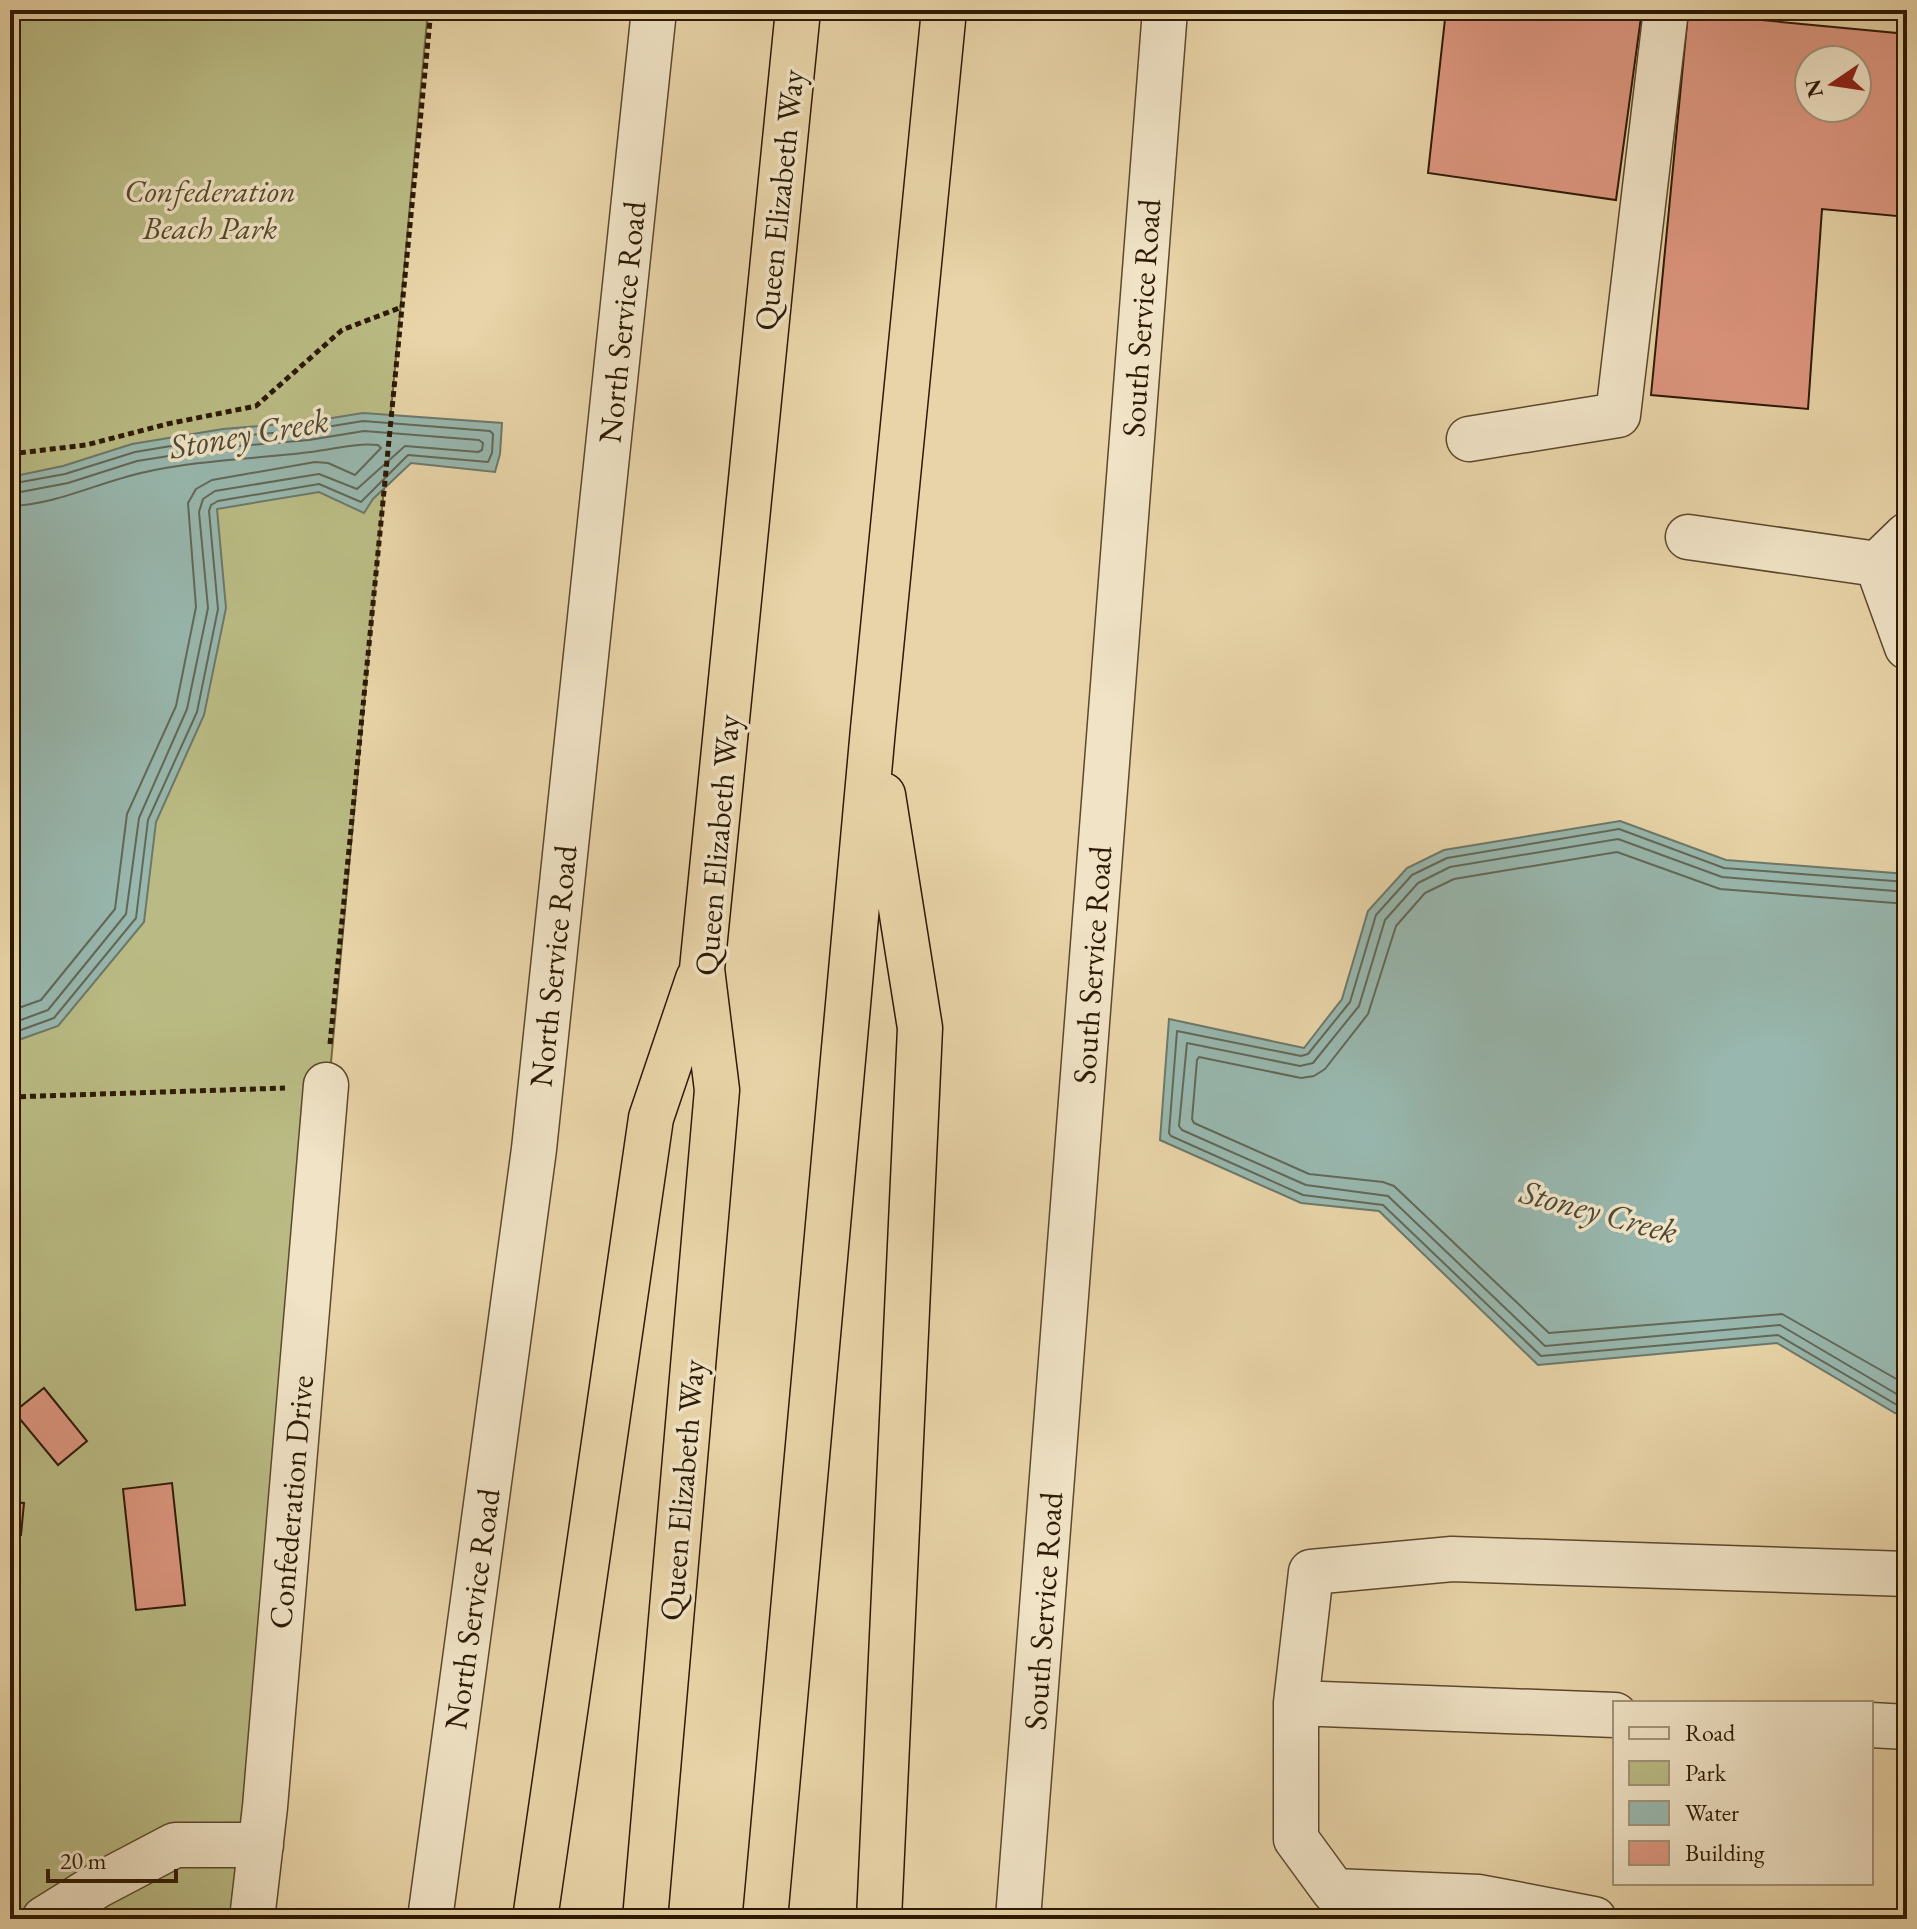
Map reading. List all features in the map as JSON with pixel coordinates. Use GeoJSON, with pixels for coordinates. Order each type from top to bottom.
{"type":"FeatureCollection","features":[{"type":"Feature","properties":{"kind":"highway","name":"Queen Elizabeth Way"},"geometry":{"type":"LineString","coordinates":[[645,1919],[717,1090],[702,969],[798,10]]}},
{"type":"Feature","properties":{"kind":"highway"},"geometry":{"type":"LineString","coordinates":[[765,1919],[873,729],[944,10]]}},
{"type":"Feature","properties":{"kind":"highway"},"geometry":{"type":"LineString","coordinates":[[873,729],[920,1028],[879,1919]]}},
{"type":"Feature","properties":{"kind":"highway"},"geometry":{"type":"LineString","coordinates":[[535,1919],[651,1118],[702,969]]}},
{"type":"Feature","properties":{"kind":"street","name":"North Service Road"},"geometry":{"type":"LineString","coordinates":[[430,1919],[534,1149],[654,10]]}},
{"type":"Feature","properties":{"kind":"street","name":"South Service Road"},"geometry":{"type":"LineString","coordinates":[[1018,1919],[1165,10]]}},
{"type":"Feature","properties":{"kind":"street"},"geometry":{"type":"LineString","coordinates":[[1469,439],[1618,415],[1666,10]]}},
{"type":"Feature","properties":{"kind":"street"},"geometry":{"type":"LineString","coordinates":[[1688,537],[1892,550],[1907,647]]}},
{"type":"Feature","properties":{"kind":"street","name":"Confederation Drive"},"geometry":{"type":"LineString","coordinates":[[252,1919],[261,1845],[326,1085]]}},
{"type":"Feature","properties":{"kind":"street"},"geometry":{"type":"LineString","coordinates":[[1594,1919],[1528,1913],[1479,1897],[1334,1891],[1296,1839],[1296,1703],[1311,1572],[1452,1559],[1907,1574]]}},
{"type":"Feature","properties":{"kind":"street"},"geometry":{"type":"LineString","coordinates":[[1296,1703],[1613,1715]]}},
{"type":"Feature","properties":{"kind":"street"},"geometry":{"type":"LineString","coordinates":[[1873,1725],[1907,1727]]}},
{"type":"Feature","properties":{"kind":"street"},"geometry":{"type":"LineString","coordinates":[[44,1919],[97,1886],[175,1845],[261,1845]]}},
{"type":"Feature","properties":{"kind":"path"},"geometry":{"type":"LineString","coordinates":[[10,1097],[242,1091],[326,1085],[431,10]]}},
{"type":"Feature","properties":{"kind":"path"},"geometry":{"type":"LineString","coordinates":[[10,454],[86,445],[256,406],[342,330],[402,307]]}},
{"type":"Feature","properties":{"kind":"green space","name":"Confederation Beach Park"},"geometry":{"type":"Polygon","coordinates":[[[10,10],[428,10],[252,1919],[10,1919],[10,10]]]}},
{"type":"Feature","properties":{"kind":"water","name":"Stoney Creek"},"geometry":{"type":"Polygon","coordinates":[[[363,413],[502,423],[500,454],[495,472],[411,463],[373,499],[364,513],[319,492],[217,509],[226,608],[204,715],[156,822],[144,922],[58,1026],[10,1043],[10,477],[63,466],[132,444],[223,429],[307,422],[363,413]]]}},
{"type":"Feature","properties":{"kind":"water","name":"Stoney Creek"},"geometry":{"type":"Polygon","coordinates":[[[1620,821],[1726,860],[1907,874],[1907,1415],[1895,1413],[1777,1343],[1538,1365],[1379,1211],[1301,1203],[1160,1140],[1169,1019],[1304,1048],[1342,999],[1368,911],[1407,868],[1444,850],[1620,821]]]}},
{"type":"Feature","properties":{"kind":"building"},"geometry":{"type":"Polygon","coordinates":[[[1446,10],[1642,10],[1616,200],[1428,173],[1446,10]]]}},
{"type":"Feature","properties":{"kind":"building"},"geometry":{"type":"Polygon","coordinates":[[[1688,13],[1907,34],[1907,217],[1822,209],[1808,409],[1651,395],[1688,13]]]}},
{"type":"Feature","properties":{"kind":"building"},"geometry":{"type":"Polygon","coordinates":[[[44,1388],[87,1441],[58,1465],[14,1412],[44,1388]]]}},
{"type":"Feature","properties":{"kind":"building"},"geometry":{"type":"Polygon","coordinates":[[[172,1483],[185,1605],[136,1610],[123,1489],[172,1483]]]}},
{"type":"Feature","properties":{"kind":"building"},"geometry":{"type":"Polygon","coordinates":[[[10,1502],[24,1503],[21,1535],[10,1534],[10,1502]]]}},
{"type":"Feature","properties":{"kind":"building"},"geometry":{"type":"Polygon","coordinates":[[[14,1899],[25,1919],[10,1919],[10,1901],[14,1899]]]}}]}
